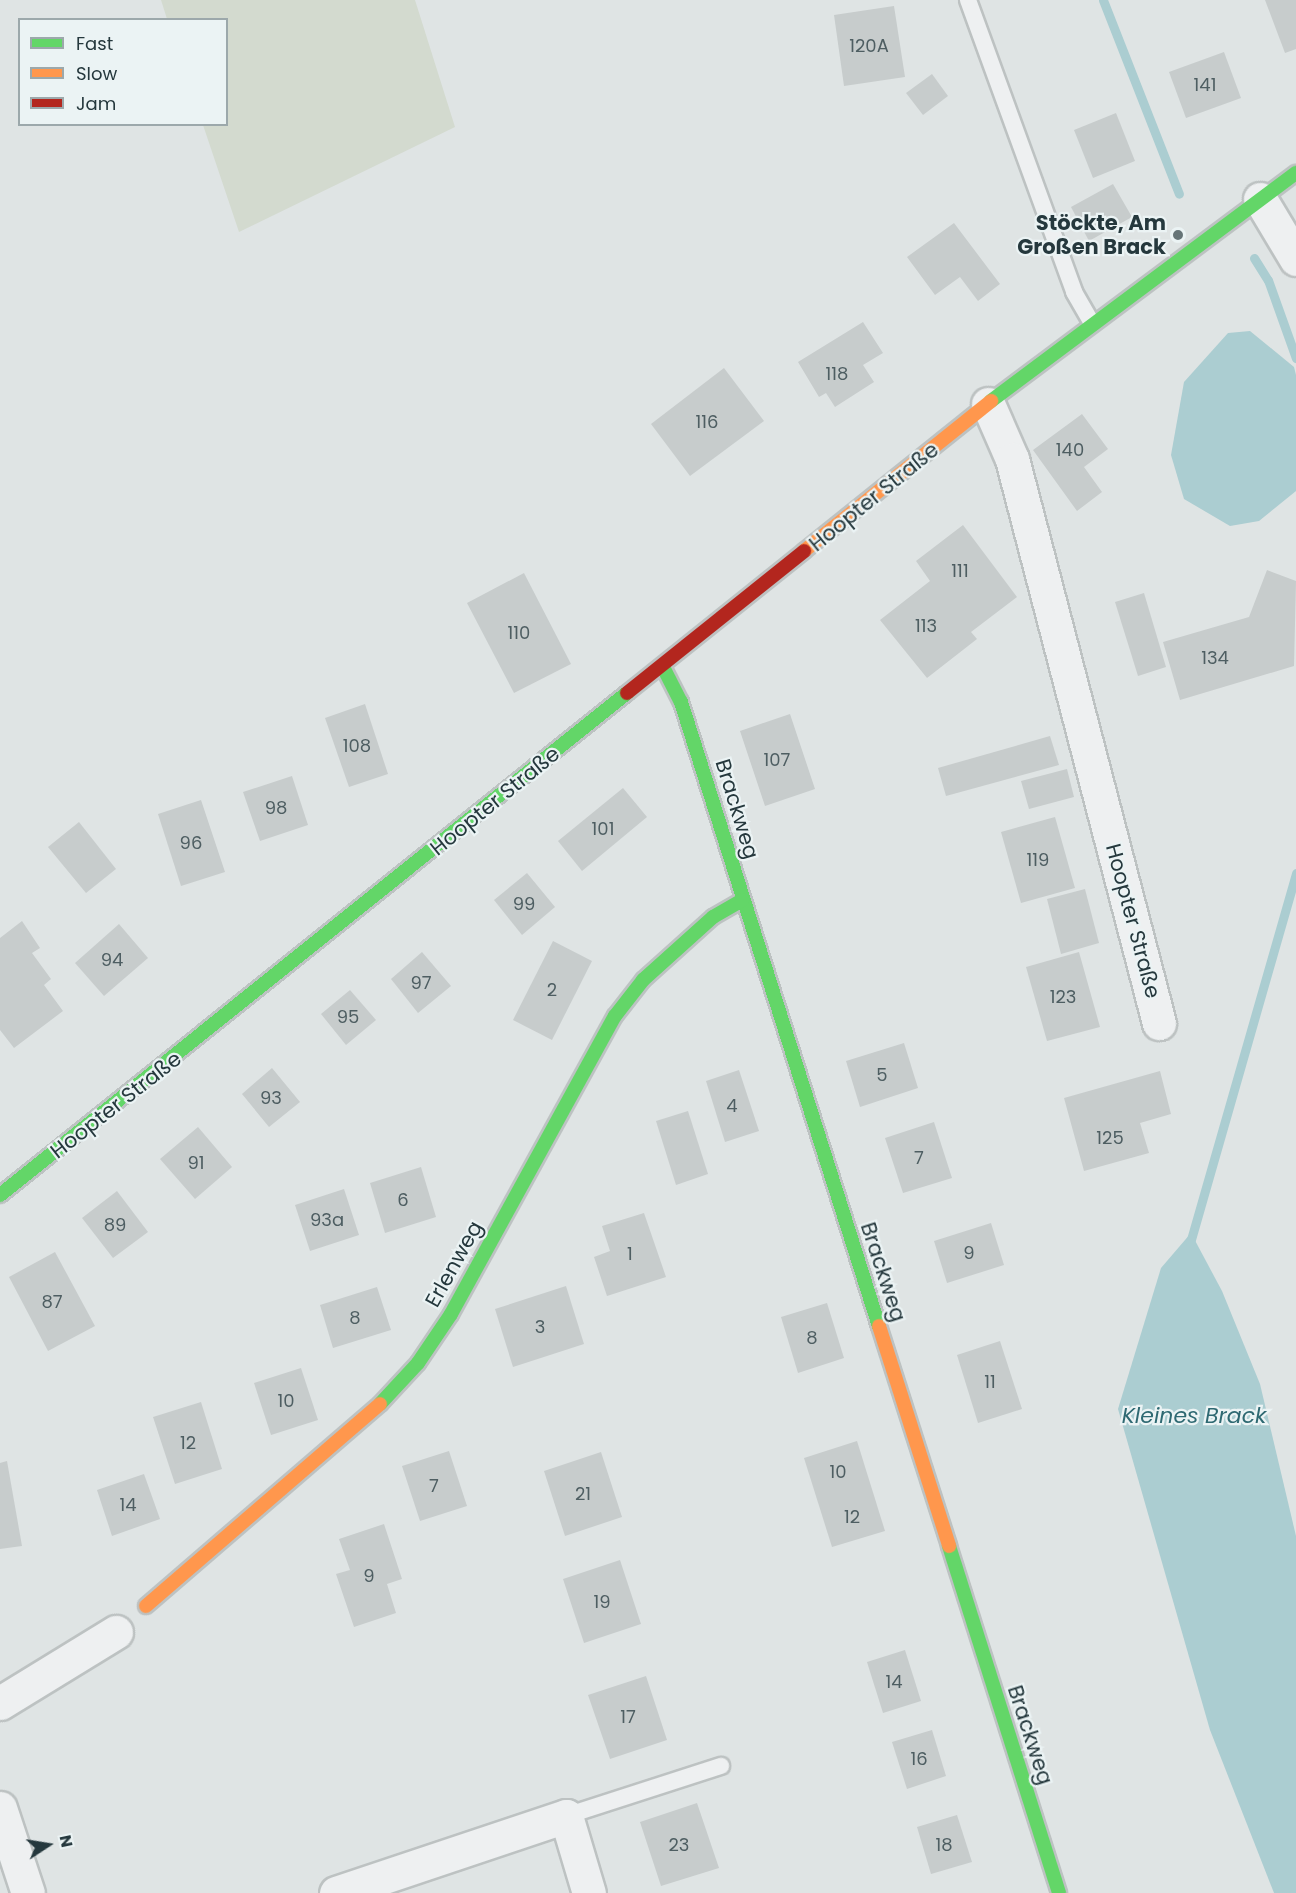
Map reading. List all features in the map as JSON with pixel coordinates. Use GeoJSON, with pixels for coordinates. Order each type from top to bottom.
{"type":"FeatureCollection","features":[{"type":"Feature","properties":{"kind":"street","name":"Hoopter Straße"},"geometry":{"type":"LineString","coordinates":[[0,1195],[663,667],[988,404],[1092,323],[1296,173]]}},
{"type":"Feature","properties":{"kind":"street"},"geometry":{"type":"LineString","coordinates":[[1260,198],[1296,259]]}},
{"type":"Feature","properties":{"kind":"street","name":"Hoopter Straße"},"geometry":{"type":"LineString","coordinates":[[988,404],[1012,459],[1159,1023]]}},
{"type":"Feature","properties":{"kind":"street","name":"Brackweg"},"geometry":{"type":"LineString","coordinates":[[663,667],[681,702],[1059,1893]]}},
{"type":"Feature","properties":{"kind":"street","name":"Erlenweg"},"geometry":{"type":"LineString","coordinates":[[146,1606],[375,1409],[418,1363],[452,1314],[615,1016],[643,980],[713,917],[743,900]]}},
{"type":"Feature","properties":{"kind":"street"},"geometry":{"type":"LineString","coordinates":[[0,1703],[116,1632]]}},
{"type":"Feature","properties":{"kind":"street"},"geometry":{"type":"LineString","coordinates":[[0,1808],[28,1893]]}},
{"type":"Feature","properties":{"kind":"street"},"geometry":{"type":"LineString","coordinates":[[336,1893],[566,1816],[590,1893]]}},
{"type":"Feature","properties":{"kind":"lane"},"geometry":{"type":"LineString","coordinates":[[968,0],[1074,292],[1092,323]]}},
{"type":"Feature","properties":{"kind":"lane"},"geometry":{"type":"LineString","coordinates":[[566,1816],[721,1766]]}},
{"type":"Feature","properties":{"kind":"shaded area"},"geometry":{"type":"Polygon","coordinates":[[[161,0],[415,0],[455,127],[239,232],[203,126],[228,126],[228,18],[167,18],[161,0]]]}},
{"type":"Feature","properties":{"kind":"water"},"geometry":{"type":"Polygon","coordinates":[[[1250,331],[1294,367],[1296,375],[1296,491],[1259,521],[1230,526],[1184,499],[1171,455],[1184,382],[1228,333],[1250,331]]]}},
{"type":"Feature","properties":{"kind":"water","name":"Kleines Brack"},"geometry":{"type":"Polygon","coordinates":[[[1191,1233],[1222,1291],[1260,1384],[1296,1536],[1296,1893],[1274,1893],[1210,1730],[1118,1409],[1161,1268],[1191,1233]]]}},
{"type":"Feature","properties":{"kind":"building"},"geometry":{"type":"Polygon","coordinates":[[[1265,0],[1296,0],[1296,49],[1285,53],[1265,0]]]}},
{"type":"Feature","properties":{"kind":"building"},"geometry":{"type":"Polygon","coordinates":[[[894,6],[905,77],[844,86],[834,15],[894,6]]]}},
{"type":"Feature","properties":{"kind":"building"},"geometry":{"type":"Polygon","coordinates":[[[1224,52],[1241,98],[1186,118],[1169,72],[1224,52]]]}},
{"type":"Feature","properties":{"kind":"building"},"geometry":{"type":"Polygon","coordinates":[[[932,74],[948,96],[923,115],[906,93],[932,74]]]}},
{"type":"Feature","properties":{"kind":"building"},"geometry":{"type":"Polygon","coordinates":[[[1116,113],[1135,161],[1093,178],[1074,130],[1116,113]]]}},
{"type":"Feature","properties":{"kind":"building"},"geometry":{"type":"Polygon","coordinates":[[[1113,184],[1132,217],[1089,241],[1071,207],[1113,184]]]}},
{"type":"Feature","properties":{"kind":"building"},"geometry":{"type":"Polygon","coordinates":[[[954,223],[1000,284],[978,301],[960,277],[935,295],[907,257],[954,223]]]}},
{"type":"Feature","properties":{"kind":"building"},"geometry":{"type":"Polygon","coordinates":[[[863,322],[883,353],[863,365],[874,382],[835,407],[826,393],[819,397],[798,362],[863,322]]]}},
{"type":"Feature","properties":{"kind":"building"},"geometry":{"type":"Polygon","coordinates":[[[724,368],[764,421],[690,476],[651,424],[724,368]]]}},
{"type":"Feature","properties":{"kind":"building"},"geometry":{"type":"Polygon","coordinates":[[[1082,414],[1108,449],[1084,467],[1102,492],[1077,511],[1033,450],[1082,414]]]}},
{"type":"Feature","properties":{"kind":"building"},"geometry":{"type":"Polygon","coordinates":[[[963,525],[1017,597],[971,632],[977,639],[927,678],[880,620],[930,581],[916,561],[963,525]]]}},
{"type":"Feature","properties":{"kind":"building"},"geometry":{"type":"Polygon","coordinates":[[[1267,570],[1296,581],[1294,666],[1180,700],[1163,642],[1249,617],[1267,570]]]}},
{"type":"Feature","properties":{"kind":"building"},"geometry":{"type":"Polygon","coordinates":[[[524,573],[571,664],[514,693],[467,603],[524,573]]]}},
{"type":"Feature","properties":{"kind":"building"},"geometry":{"type":"Polygon","coordinates":[[[1144,593],[1166,667],[1138,676],[1115,602],[1144,593]]]}},
{"type":"Feature","properties":{"kind":"building"},"geometry":{"type":"Polygon","coordinates":[[[365,704],[388,774],[349,787],[325,718],[365,704]]]}},
{"type":"Feature","properties":{"kind":"building"},"geometry":{"type":"Polygon","coordinates":[[[790,714],[815,789],[765,806],[740,731],[790,714]]]}},
{"type":"Feature","properties":{"kind":"building"},"geometry":{"type":"Polygon","coordinates":[[[1050,736],[1059,765],[946,796],[938,768],[1050,736]]]}},
{"type":"Feature","properties":{"kind":"building"},"geometry":{"type":"Polygon","coordinates":[[[1067,769],[1074,797],[1029,809],[1021,781],[1067,769]]]}},
{"type":"Feature","properties":{"kind":"building"},"geometry":{"type":"Polygon","coordinates":[[[292,776],[308,825],[260,841],[243,792],[292,776]]]}},
{"type":"Feature","properties":{"kind":"building"},"geometry":{"type":"Polygon","coordinates":[[[623,788],[647,817],[582,871],[558,841],[623,788]]]}},
{"type":"Feature","properties":{"kind":"building"},"geometry":{"type":"Polygon","coordinates":[[[201,800],[225,872],[181,886],[158,814],[201,800]]]}},
{"type":"Feature","properties":{"kind":"building"},"geometry":{"type":"Polygon","coordinates":[[[1055,817],[1075,888],[1021,903],[1001,832],[1055,817]]]}},
{"type":"Feature","properties":{"kind":"building"},"geometry":{"type":"Polygon","coordinates":[[[79,822],[116,869],[86,893],[48,847],[79,822]]]}},
{"type":"Feature","properties":{"kind":"building"},"geometry":{"type":"Polygon","coordinates":[[[527,873],[555,907],[522,935],[494,900],[527,873]]]}},
{"type":"Feature","properties":{"kind":"building"},"geometry":{"type":"Polygon","coordinates":[[[1085,889],[1099,943],[1061,954],[1047,899],[1085,889]]]}},
{"type":"Feature","properties":{"kind":"building"},"geometry":{"type":"Polygon","coordinates":[[[22,921],[40,948],[32,953],[51,979],[44,985],[63,1011],[14,1048],[0,1030],[0,938],[22,921]]]}},
{"type":"Feature","properties":{"kind":"building"},"geometry":{"type":"Polygon","coordinates":[[[119,924],[148,958],[104,996],[75,963],[119,924]]]}},
{"type":"Feature","properties":{"kind":"building"},"geometry":{"type":"Polygon","coordinates":[[[553,941],[592,961],[552,1040],[513,1020],[553,941]]]}},
{"type":"Feature","properties":{"kind":"building"},"geometry":{"type":"Polygon","coordinates":[[[422,952],[451,986],[418,1013],[391,979],[422,952]]]}},
{"type":"Feature","properties":{"kind":"building"},"geometry":{"type":"Polygon","coordinates":[[[1079,952],[1100,1027],[1047,1041],[1026,967],[1079,952]]]}},
{"type":"Feature","properties":{"kind":"building"},"geometry":{"type":"Polygon","coordinates":[[[350,990],[376,1020],[346,1045],[321,1014],[350,990]]]}},
{"type":"Feature","properties":{"kind":"building"},"geometry":{"type":"Polygon","coordinates":[[[904,1043],[918,1088],[860,1107],[846,1061],[904,1043]]]}},
{"type":"Feature","properties":{"kind":"building"},"geometry":{"type":"Polygon","coordinates":[[[272,1068],[300,1102],[269,1127],[242,1094],[272,1068]]]}},
{"type":"Feature","properties":{"kind":"building"},"geometry":{"type":"Polygon","coordinates":[[[739,1070],[759,1131],[725,1142],[706,1081],[739,1070]]]}},
{"type":"Feature","properties":{"kind":"building"},"geometry":{"type":"Polygon","coordinates":[[[1160,1071],[1171,1114],[1140,1123],[1149,1153],[1084,1171],[1064,1098],[1160,1071]]]}},
{"type":"Feature","properties":{"kind":"building"},"geometry":{"type":"Polygon","coordinates":[[[688,1111],[708,1174],[676,1185],[656,1121],[688,1111]]]}},
{"type":"Feature","properties":{"kind":"building"},"geometry":{"type":"Polygon","coordinates":[[[934,1122],[952,1178],[903,1193],[885,1138],[934,1122]]]}},
{"type":"Feature","properties":{"kind":"building"},"geometry":{"type":"Polygon","coordinates":[[[198,1127],[232,1167],[195,1199],[160,1159],[198,1127]]]}},
{"type":"Feature","properties":{"kind":"building"},"geometry":{"type":"Polygon","coordinates":[[[421,1167],[436,1217],[385,1233],[370,1183],[421,1167]]]}},
{"type":"Feature","properties":{"kind":"building"},"geometry":{"type":"Polygon","coordinates":[[[344,1189],[359,1235],[310,1251],[295,1205],[344,1189]]]}},
{"type":"Feature","properties":{"kind":"building"},"geometry":{"type":"Polygon","coordinates":[[[117,1191],[148,1232],[113,1258],[82,1218],[117,1191]]]}},
{"type":"Feature","properties":{"kind":"building"},"geometry":{"type":"Polygon","coordinates":[[[644,1213],[666,1277],[607,1296],[594,1257],[610,1251],[602,1226],[644,1213]]]}},
{"type":"Feature","properties":{"kind":"building"},"geometry":{"type":"Polygon","coordinates":[[[991,1223],[1004,1265],[947,1283],[934,1241],[991,1223]]]}},
{"type":"Feature","properties":{"kind":"building"},"geometry":{"type":"Polygon","coordinates":[[[55,1252],[95,1326],[48,1351],[9,1277],[55,1252]]]}},
{"type":"Feature","properties":{"kind":"building"},"geometry":{"type":"Polygon","coordinates":[[[566,1286],[584,1344],[513,1367],[495,1309],[566,1286]]]}},
{"type":"Feature","properties":{"kind":"building"},"geometry":{"type":"Polygon","coordinates":[[[377,1287],[391,1330],[333,1348],[320,1305],[377,1287]]]}},
{"type":"Feature","properties":{"kind":"building"},"geometry":{"type":"Polygon","coordinates":[[[827,1303],[844,1358],[798,1373],[781,1317],[827,1303]]]}},
{"type":"Feature","properties":{"kind":"building"},"geometry":{"type":"Polygon","coordinates":[[[1000,1341],[1022,1409],[978,1423],[957,1355],[1000,1341]]]}},
{"type":"Feature","properties":{"kind":"building"},"geometry":{"type":"Polygon","coordinates":[[[301,1368],[318,1420],[271,1435],[254,1383],[301,1368]]]}},
{"type":"Feature","properties":{"kind":"building"},"geometry":{"type":"Polygon","coordinates":[[[201,1402],[222,1469],[175,1484],[153,1417],[201,1402]]]}},
{"type":"Feature","properties":{"kind":"building"},"geometry":{"type":"Polygon","coordinates":[[[857,1441],[885,1531],[832,1547],[804,1458],[857,1441]]]}},
{"type":"Feature","properties":{"kind":"building"},"geometry":{"type":"Polygon","coordinates":[[[449,1451],[467,1506],[420,1521],[402,1466],[449,1451]]]}},
{"type":"Feature","properties":{"kind":"building"},"geometry":{"type":"Polygon","coordinates":[[[601,1452],[622,1517],[565,1536],[544,1471],[601,1452]]]}},
{"type":"Feature","properties":{"kind":"building"},"geometry":{"type":"Polygon","coordinates":[[[7,1461],[22,1546],[0,1549],[0,1463],[7,1461]]]}},
{"type":"Feature","properties":{"kind":"building"},"geometry":{"type":"Polygon","coordinates":[[[144,1474],[160,1519],[112,1536],[97,1490],[144,1474]]]}},
{"type":"Feature","properties":{"kind":"building"},"geometry":{"type":"Polygon","coordinates":[[[384,1524],[402,1579],[387,1584],[396,1613],[354,1627],[336,1574],[350,1570],[339,1539],[384,1524]]]}},
{"type":"Feature","properties":{"kind":"building"},"geometry":{"type":"Polygon","coordinates":[[[620,1560],[641,1624],[584,1643],[563,1579],[620,1560]]]}},
{"type":"Feature","properties":{"kind":"building"},"geometry":{"type":"Polygon","coordinates":[[[905,1650],[921,1701],[883,1713],[867,1662],[905,1650]]]}},
{"type":"Feature","properties":{"kind":"building"},"geometry":{"type":"Polygon","coordinates":[[[646,1676],[667,1740],[610,1759],[588,1695],[646,1676]]]}},
{"type":"Feature","properties":{"kind":"building"},"geometry":{"type":"Polygon","coordinates":[[[932,1730],[946,1776],[907,1789],[892,1742],[932,1730]]]}},
{"type":"Feature","properties":{"kind":"building"},"geometry":{"type":"Polygon","coordinates":[[[697,1803],[719,1868],[661,1886],[640,1822],[697,1803]]]}},
{"type":"Feature","properties":{"kind":"building"},"geometry":{"type":"Polygon","coordinates":[[[957,1815],[972,1862],[931,1874],[917,1827],[957,1815]]]}},
{"type":"Feature","properties":{"kind":"waterway"},"geometry":{"type":"LineString","coordinates":[[1103,0],[1179,194]]}},
{"type":"Feature","properties":{"kind":"waterway"},"geometry":{"type":"LineString","coordinates":[[1254,258],[1268,280],[1296,358]]}},
{"type":"Feature","properties":{"kind":"waterway"},"geometry":{"type":"LineString","coordinates":[[1190,1243],[1296,873]]}},
{"type":"Feature","properties":{"kind":"traffic: fast"},"geometry":{"type":"LineString","coordinates":[[991,401],[1296,173]]}},
{"type":"Feature","properties":{"kind":"traffic: fast"},"geometry":{"type":"LineString","coordinates":[[663,667],[681,702],[879,1326]]}},
{"type":"Feature","properties":{"kind":"traffic: fast"},"geometry":{"type":"LineString","coordinates":[[0,1195],[627,693]]}},
{"type":"Feature","properties":{"kind":"traffic: fast"},"geometry":{"type":"LineString","coordinates":[[380,1404],[418,1363],[451,1314],[615,1016],[643,980],[713,917],[743,900]]}},
{"type":"Feature","properties":{"kind":"traffic: fast"},"geometry":{"type":"LineString","coordinates":[[949,1546],[1059,1893]]}},
{"type":"Feature","properties":{"kind":"traffic: slow"},"geometry":{"type":"LineString","coordinates":[[804,551],[991,401]]}},
{"type":"Feature","properties":{"kind":"traffic: slow"},"geometry":{"type":"LineString","coordinates":[[879,1326],[949,1546]]}},
{"type":"Feature","properties":{"kind":"traffic: slow"},"geometry":{"type":"LineString","coordinates":[[146,1606],[380,1404]]}},
{"type":"Feature","properties":{"kind":"traffic: jam"},"geometry":{"type":"LineString","coordinates":[[627,693],[804,551]]}},
{"type":"Feature","properties":{"kind":"place","name":"Stöckte, Am Großen Brack"},"geometry":{"type":"Point","coordinates":[1178,235]}}]}
